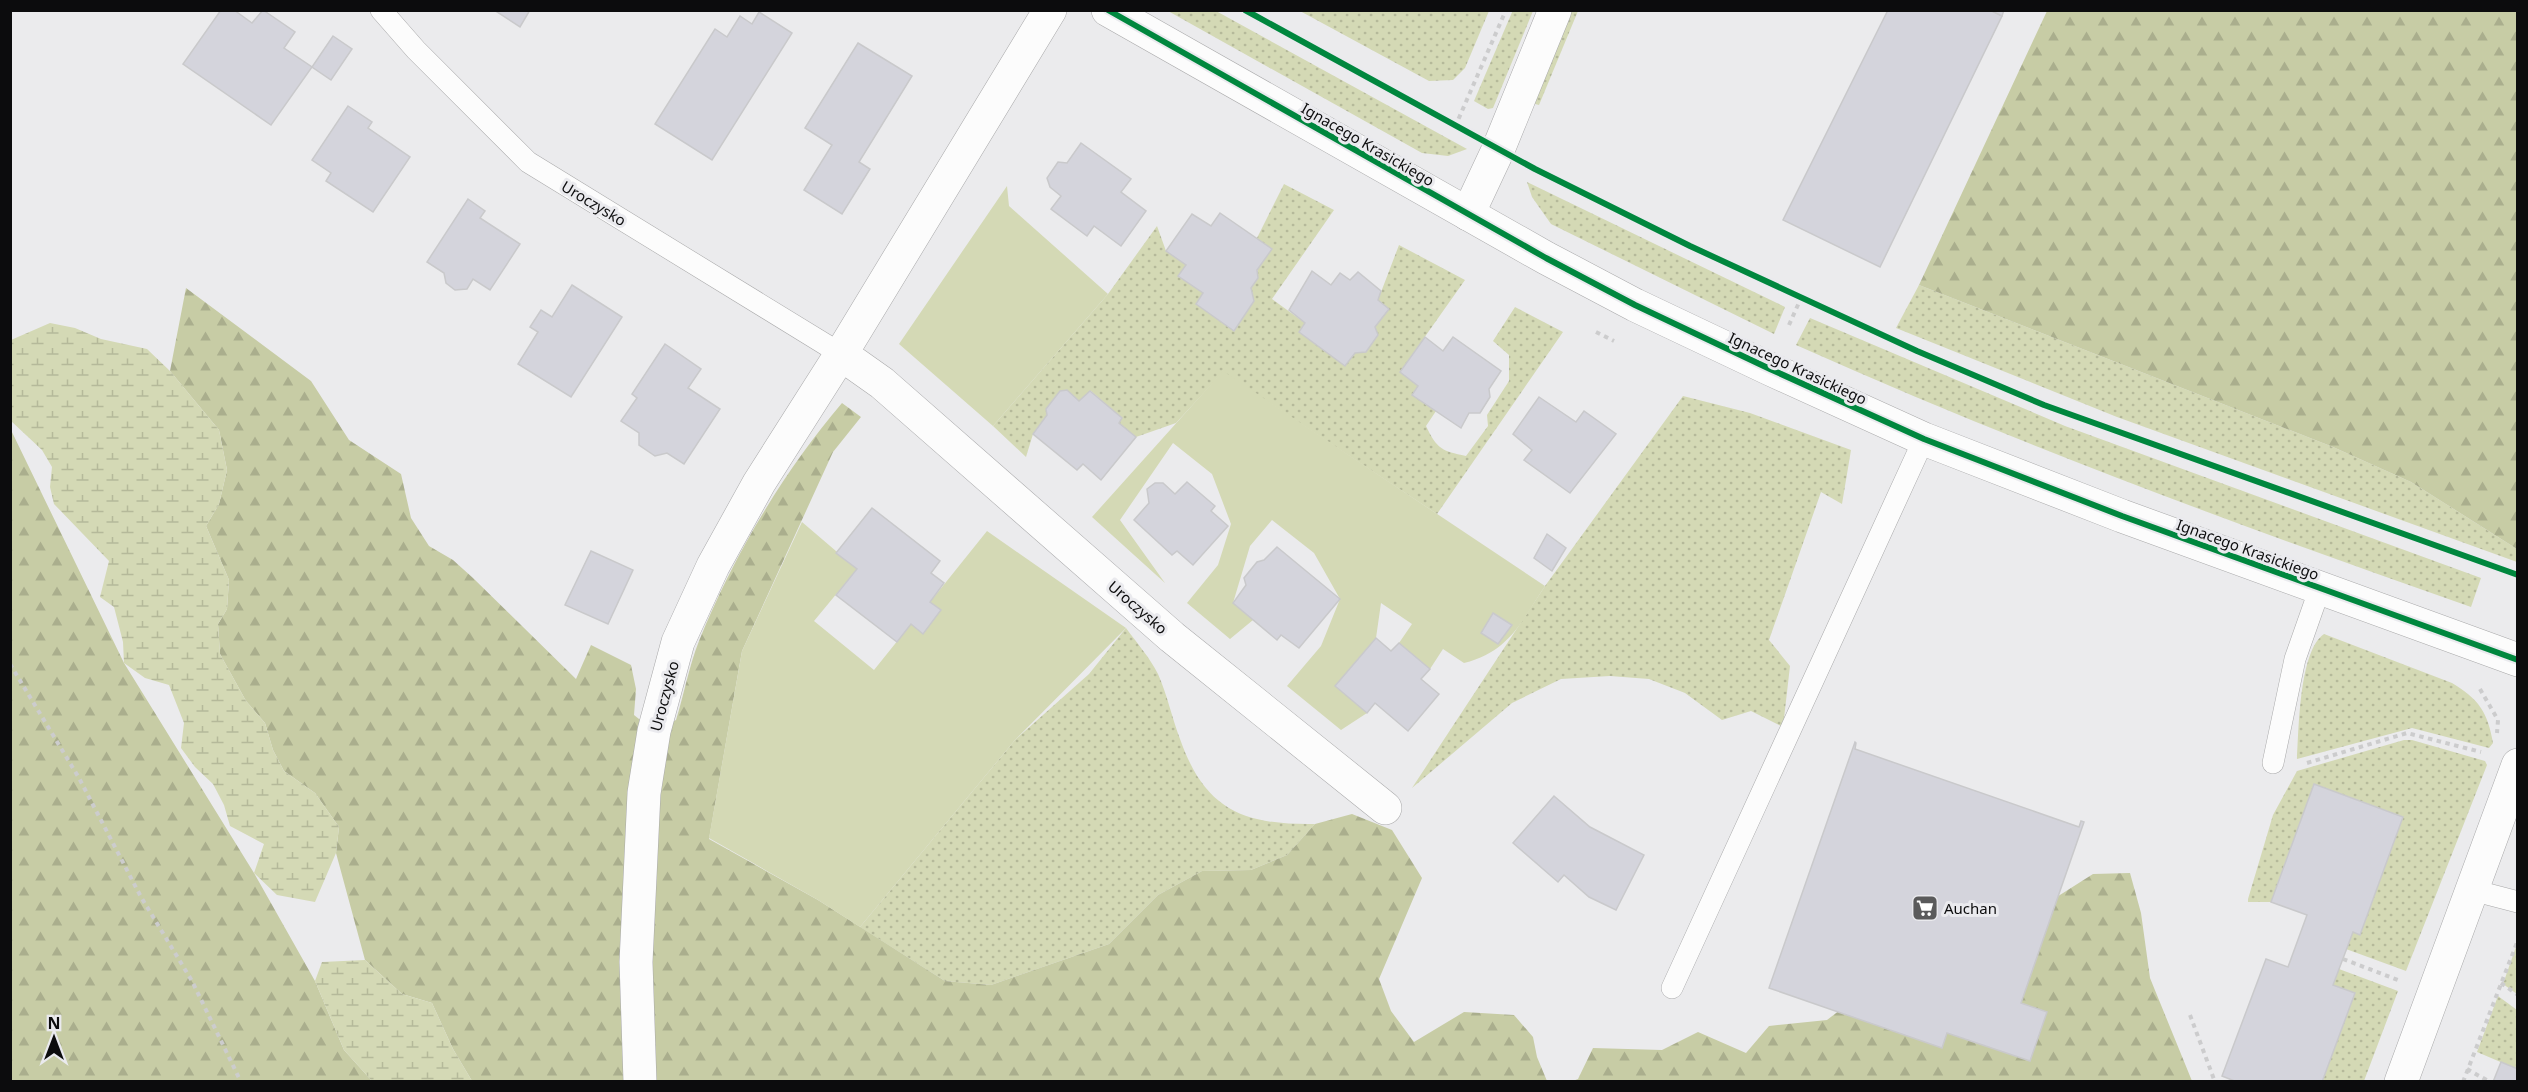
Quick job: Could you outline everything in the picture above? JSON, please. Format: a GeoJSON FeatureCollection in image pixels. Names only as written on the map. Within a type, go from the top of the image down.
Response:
{"type":"FeatureCollection","features":[{"type":"Feature","properties":{"kind":"street","name":"Uroczysko"},"geometry":{"type":"LineString","coordinates":[[639,1082],[636,962],[644,793],[662,696],[678,642],[713,566],[759,483],[841,354],[1050,10]]}},
{"type":"Feature","properties":{"kind":"street","name":"Ignacego Krasickiego"},"geometry":{"type":"LineString","coordinates":[[1108,10],[1467,214],[1635,304],[1924,439],[2122,516],[2517,660]]}},
{"type":"Feature","properties":{"kind":"street"},"geometry":{"type":"LineString","coordinates":[[1467,214],[1498,150],[1554,10]]}},
{"type":"Feature","properties":{"kind":"street","name":"Uroczysko"},"geometry":{"type":"LineString","coordinates":[[841,354],[882,383],[1172,637],[1385,808]]}},
{"type":"Feature","properties":{"kind":"street"},"geometry":{"type":"LineString","coordinates":[[2401,1082],[2517,765]]}},
{"type":"Feature","properties":{"kind":"lane","name":"Uroczysko"},"geometry":{"type":"LineString","coordinates":[[381,10],[416,50],[528,162],[841,354]]}},
{"type":"Feature","properties":{"kind":"lane"},"geometry":{"type":"LineString","coordinates":[[1672,988],[1924,439]]}},
{"type":"Feature","properties":{"kind":"lane"},"geometry":{"type":"LineString","coordinates":[[2274,763],[2295,659],[2320,588]]}},
{"type":"Feature","properties":{"kind":"lane"},"geometry":{"type":"LineString","coordinates":[[2472,890],[2517,902]]}},
{"type":"Feature","properties":{"kind":"path"},"geometry":{"type":"LineString","coordinates":[[1455,127],[1506,10]]}},
{"type":"Feature","properties":{"kind":"path"},"geometry":{"type":"LineString","coordinates":[[1790,325],[1801,298]]}},
{"type":"Feature","properties":{"kind":"path"},"geometry":{"type":"LineString","coordinates":[[10,664],[79,778],[141,897],[192,981],[241,1082]]}},
{"type":"Feature","properties":{"kind":"path"},"geometry":{"type":"LineString","coordinates":[[2475,686],[2482,691],[2498,720],[2497,738]]}},
{"type":"Feature","properties":{"kind":"path"},"geometry":{"type":"LineString","coordinates":[[2274,763],[2294,765],[2318,761],[2407,732],[2486,754]]}},
{"type":"Feature","properties":{"kind":"path"},"geometry":{"type":"LineString","coordinates":[[2463,1082],[2517,940]]}},
{"type":"Feature","properties":{"kind":"path"},"geometry":{"type":"LineString","coordinates":[[2343,958],[2398,980]]}},
{"type":"Feature","properties":{"kind":"path"},"geometry":{"type":"LineString","coordinates":[[2501,983],[2517,995]]}},
{"type":"Feature","properties":{"kind":"path"},"geometry":{"type":"LineString","coordinates":[[2190,1016],[2215,1082]]}},
{"type":"Feature","properties":{"kind":"path"},"geometry":{"type":"LineString","coordinates":[[2468,1070],[2490,1082]]}},
{"type":"Feature","properties":{"kind":"green space"},"geometry":{"type":"Polygon","coordinates":[[[1513,10],[1533,11],[1493,108],[1488,109],[1474,101],[1513,10]]]}},
{"type":"Feature","properties":{"kind":"green space"},"geometry":{"type":"Polygon","coordinates":[[[1168,11],[1216,11],[1467,149],[1448,156],[1422,153],[1168,11]]]}},
{"type":"Feature","properties":{"kind":"green space"},"geometry":{"type":"Polygon","coordinates":[[[1300,11],[1489,11],[1465,68],[1453,80],[1429,81],[1300,11]]]}},
{"type":"Feature","properties":{"kind":"green space"},"geometry":{"type":"Polygon","coordinates":[[[1569,11],[1578,11],[1539,105],[1531,103],[1569,11]]]}},
{"type":"Feature","properties":{"kind":"green space"},"geometry":{"type":"Polygon","coordinates":[[[2047,11],[2517,11],[2517,549],[2411,482],[2333,447],[1919,285],[2047,11]]]}},
{"type":"Feature","properties":{"kind":"green space"},"geometry":{"type":"Polygon","coordinates":[[[1527,182],[1785,307],[1774,334],[1551,224],[1532,197],[1527,182]]]}},
{"type":"Feature","properties":{"kind":"green space"},"geometry":{"type":"Polygon","coordinates":[[[1284,184],[1334,210],[1272,299],[1305,323],[1299,332],[1345,365],[1355,353],[1366,352],[1378,335],[1375,327],[1389,309],[1378,300],[1399,245],[1465,280],[1400,372],[1418,386],[1436,411],[1426,426],[1441,448],[1466,456],[1488,426],[1487,415],[1509,381],[1509,355],[1493,341],[1515,307],[1563,332],[1437,514],[1223,372],[1176,423],[1136,437],[1119,423],[1122,418],[1091,391],[1079,401],[1067,390],[1060,391],[1046,409],[1047,415],[1033,434],[1026,457],[993,426],[1108,294],[1157,226],[1166,251],[1186,265],[1178,276],[1203,293],[1196,304],[1234,331],[1254,301],[1251,288],[1258,278],[1257,238],[1284,184]]]}},
{"type":"Feature","properties":{"kind":"green space"},"geometry":{"type":"Polygon","coordinates":[[[1007,186],[1009,206],[1108,294],[993,426],[899,344],[1007,186]]]}},
{"type":"Feature","properties":{"kind":"green space"},"geometry":{"type":"Polygon","coordinates":[[[1919,285],[2333,447],[2411,482],[2517,549],[2517,562],[2117,417],[1896,328],[1919,285]]]}},
{"type":"Feature","properties":{"kind":"green space"},"geometry":{"type":"Polygon","coordinates":[[[186,288],[311,381],[349,440],[401,474],[411,518],[429,546],[453,560],[473,578],[576,679],[591,645],[631,665],[636,689],[634,715],[654,731],[676,720],[692,660],[712,609],[761,516],[800,457],[842,403],[861,417],[833,452],[742,651],[709,839],[818,900],[945,981],[991,985],[1109,944],[1158,895],[1202,871],[1251,870],[1287,855],[1315,824],[1352,814],[1392,830],[1422,878],[1379,979],[1391,1011],[1414,1042],[1464,1012],[1514,1015],[1533,1037],[1537,1057],[1547,1081],[472,1081],[453,1049],[432,1003],[402,994],[365,960],[336,853],[339,827],[315,793],[284,771],[273,750],[265,723],[246,701],[220,654],[218,624],[227,609],[229,580],[206,526],[219,504],[227,470],[219,430],[170,371],[186,288]]]}},
{"type":"Feature","properties":{"kind":"green space"},"geometry":{"type":"Polygon","coordinates":[[[1810,318],[2065,426],[2481,578],[2471,607],[2131,483],[1963,416],[1796,345],[1810,318]]]}},
{"type":"Feature","properties":{"kind":"green space"},"geometry":{"type":"Polygon","coordinates":[[[50,323],[75,328],[101,339],[147,349],[170,371],[219,430],[227,470],[219,504],[206,526],[229,580],[227,609],[218,624],[220,654],[246,701],[265,723],[273,750],[284,771],[315,793],[339,827],[336,853],[315,902],[277,895],[254,873],[264,844],[230,826],[224,805],[213,784],[195,767],[181,748],[184,723],[169,685],[145,678],[124,663],[123,642],[114,607],[100,597],[109,561],[54,504],[50,487],[52,467],[42,450],[11,421],[11,340],[50,323]]]}},
{"type":"Feature","properties":{"kind":"green space"},"geometry":{"type":"Polygon","coordinates":[[[1223,371],[1545,586],[1513,634],[1493,651],[1464,663],[1443,649],[1430,669],[1399,643],[1412,624],[1381,603],[1376,638],[1335,686],[1367,713],[1341,730],[1287,686],[1321,646],[1340,599],[1314,553],[1272,520],[1250,546],[1233,603],[1253,620],[1230,639],[1187,603],[1218,565],[1231,524],[1212,474],[1173,443],[1120,520],[1165,583],[1092,517],[1223,371]]]}},
{"type":"Feature","properties":{"kind":"green space"},"geometry":{"type":"Polygon","coordinates":[[[1683,396],[1750,413],[1851,450],[1842,504],[1821,492],[1769,640],[1790,666],[1783,727],[1751,711],[1722,720],[1685,693],[1649,679],[1610,676],[1561,679],[1512,703],[1412,788],[1545,586],[1683,396]]]}},
{"type":"Feature","properties":{"kind":"green space"},"geometry":{"type":"Polygon","coordinates":[[[10,428],[124,663],[254,873],[315,981],[344,1050],[372,1081],[11,1081],[10,428]]]}},
{"type":"Feature","properties":{"kind":"green space"},"geometry":{"type":"Polygon","coordinates":[[[802,522],[857,569],[814,621],[874,670],[911,624],[923,633],[941,610],[930,602],[987,531],[1126,628],[1015,740],[860,927],[818,900],[709,838],[742,651],[802,522]]]}},
{"type":"Feature","properties":{"kind":"green space"},"geometry":{"type":"Polygon","coordinates":[[[1126,628],[1158,674],[1190,763],[1215,797],[1230,808],[1247,816],[1290,824],[1315,824],[1287,855],[1251,870],[1202,871],[1158,895],[1109,944],[991,985],[945,981],[860,927],[1015,740],[1089,674],[1126,628]]]}},
{"type":"Feature","properties":{"kind":"green space"},"geometry":{"type":"Polygon","coordinates":[[[2324,634],[2452,683],[2476,701],[2481,708],[2493,743],[2489,748],[2412,728],[2297,759],[2305,673],[2316,643],[2324,634]]]}},
{"type":"Feature","properties":{"kind":"green space"},"geometry":{"type":"Polygon","coordinates":[[[2404,740],[2412,740],[2485,761],[2487,765],[2406,971],[2346,949],[2353,932],[2360,935],[2403,817],[2314,784],[2271,902],[2248,902],[2273,815],[2297,771],[2404,740]]]}},
{"type":"Feature","properties":{"kind":"green space"},"geometry":{"type":"Polygon","coordinates":[[[2130,873],[2141,913],[2150,978],[2192,1081],[1570,1082],[1578,1079],[1593,1048],[1662,1050],[1698,1032],[1746,1053],[1769,1026],[1827,1020],[1866,990],[2052,900],[2093,874],[2130,873]]]}},
{"type":"Feature","properties":{"kind":"green space"},"geometry":{"type":"Polygon","coordinates":[[[2517,944],[2517,994],[2503,984],[2517,944]]]}},
{"type":"Feature","properties":{"kind":"green space"},"geometry":{"type":"Polygon","coordinates":[[[365,960],[402,994],[432,1003],[453,1049],[472,1081],[372,1081],[344,1050],[315,981],[322,962],[365,960]]]}},
{"type":"Feature","properties":{"kind":"green space"},"geometry":{"type":"Polygon","coordinates":[[[2339,969],[2398,991],[2364,1081],[2322,1082],[2354,993],[2333,985],[2339,969]]]}},
{"type":"Feature","properties":{"kind":"green space"},"geometry":{"type":"Polygon","coordinates":[[[2498,996],[2517,1010],[2517,1069],[2477,1052],[2498,996]]]}},
{"type":"Feature","properties":{"kind":"building"},"geometry":{"type":"Polygon","coordinates":[[[221,10],[234,10],[252,23],[263,10],[295,32],[284,48],[312,67],[271,125],[183,64],[221,10]]]}},
{"type":"Feature","properties":{"kind":"building"},"geometry":{"type":"Polygon","coordinates":[[[494,10],[530,10],[520,27],[494,10]]]}},
{"type":"Feature","properties":{"kind":"building"},"geometry":{"type":"Polygon","coordinates":[[[1888,10],[1990,10],[2002,16],[1880,267],[1783,220],[1888,10]]]}},
{"type":"Feature","properties":{"kind":"building"},"geometry":{"type":"Polygon","coordinates":[[[1990,10],[2004,10],[2002,16],[1990,10]]]}},
{"type":"Feature","properties":{"kind":"building"},"geometry":{"type":"Polygon","coordinates":[[[759,12],[792,33],[712,160],[655,124],[715,29],[727,37],[740,16],[752,24],[759,12]]]}},
{"type":"Feature","properties":{"kind":"building"},"geometry":{"type":"Polygon","coordinates":[[[333,36],[352,49],[331,80],[312,67],[333,36]]]}},
{"type":"Feature","properties":{"kind":"building"},"geometry":{"type":"Polygon","coordinates":[[[858,43],[912,76],[859,162],[870,169],[842,214],[804,190],[832,145],[805,128],[858,43]]]}},
{"type":"Feature","properties":{"kind":"building"},"geometry":{"type":"Polygon","coordinates":[[[348,106],[372,122],[368,128],[410,157],[373,212],[326,181],[331,173],[312,160],[348,106]]]}},
{"type":"Feature","properties":{"kind":"building"},"geometry":{"type":"Polygon","coordinates":[[[1081,143],[1131,179],[1121,192],[1146,211],[1121,246],[1094,226],[1087,236],[1051,209],[1061,196],[1050,187],[1047,178],[1058,162],[1067,163],[1081,143]]]}},
{"type":"Feature","properties":{"kind":"building"},"geometry":{"type":"Polygon","coordinates":[[[468,199],[485,211],[480,218],[520,244],[490,290],[473,279],[467,289],[455,290],[446,283],[444,273],[427,262],[468,199]]]}},
{"type":"Feature","properties":{"kind":"building"},"geometry":{"type":"Polygon","coordinates":[[[1220,213],[1272,249],[1257,270],[1258,278],[1251,288],[1254,301],[1234,331],[1196,304],[1203,293],[1178,276],[1186,265],[1166,251],[1192,214],[1211,226],[1220,213]]]}},
{"type":"Feature","properties":{"kind":"building"},"geometry":{"type":"Polygon","coordinates":[[[1312,271],[1331,285],[1340,273],[1350,280],[1358,272],[1381,291],[1378,300],[1389,309],[1375,327],[1378,335],[1366,352],[1355,353],[1345,366],[1299,332],[1305,323],[1289,310],[1312,271]]]}},
{"type":"Feature","properties":{"kind":"building"},"geometry":{"type":"Polygon","coordinates":[[[572,285],[622,317],[571,397],[518,364],[538,332],[530,327],[541,310],[552,317],[572,285]]]}},
{"type":"Feature","properties":{"kind":"building"},"geometry":{"type":"Polygon","coordinates":[[[1425,337],[1443,351],[1453,337],[1501,371],[1489,389],[1490,397],[1480,413],[1469,413],[1461,428],[1412,395],[1418,386],[1400,372],[1425,337]]]}},
{"type":"Feature","properties":{"kind":"building"},"geometry":{"type":"Polygon","coordinates":[[[665,344],[701,369],[688,388],[720,409],[684,464],[667,453],[655,456],[639,445],[639,433],[621,421],[637,398],[632,394],[665,344]]]}},
{"type":"Feature","properties":{"kind":"building"},"geometry":{"type":"Polygon","coordinates":[[[1067,390],[1079,401],[1090,391],[1122,418],[1119,423],[1136,437],[1101,480],[1083,464],[1077,470],[1033,434],[1047,415],[1046,409],[1060,391],[1067,390]]]}},
{"type":"Feature","properties":{"kind":"building"},"geometry":{"type":"Polygon","coordinates":[[[1539,397],[1576,422],[1584,411],[1616,434],[1570,493],[1524,460],[1532,450],[1513,434],[1539,397]]]}},
{"type":"Feature","properties":{"kind":"building"},"geometry":{"type":"Polygon","coordinates":[[[1187,482],[1215,506],[1211,511],[1228,526],[1193,565],[1177,551],[1172,555],[1134,520],[1149,503],[1147,489],[1155,483],[1163,483],[1175,494],[1187,482]]]}},
{"type":"Feature","properties":{"kind":"building"},"geometry":{"type":"Polygon","coordinates":[[[872,508],[940,561],[931,573],[944,583],[930,602],[941,610],[923,634],[911,624],[897,642],[836,595],[857,569],[836,553],[872,508]]]}},
{"type":"Feature","properties":{"kind":"building"},"geometry":{"type":"Polygon","coordinates":[[[1547,534],[1566,548],[1552,571],[1534,558],[1547,534]]]}},
{"type":"Feature","properties":{"kind":"building"},"geometry":{"type":"Polygon","coordinates":[[[1277,547],[1340,599],[1299,648],[1281,635],[1277,640],[1233,603],[1246,585],[1244,578],[1257,562],[1264,560],[1277,547]]]}},
{"type":"Feature","properties":{"kind":"building"},"geometry":{"type":"Polygon","coordinates":[[[591,551],[633,570],[608,624],[565,605],[591,551]]]}},
{"type":"Feature","properties":{"kind":"building"},"geometry":{"type":"Polygon","coordinates":[[[1493,613],[1512,625],[1498,644],[1481,633],[1493,613]]]}},
{"type":"Feature","properties":{"kind":"building"},"geometry":{"type":"Polygon","coordinates":[[[1376,638],[1391,651],[1399,643],[1430,669],[1421,679],[1439,694],[1408,731],[1375,703],[1367,713],[1335,686],[1376,638]]]}},
{"type":"Feature","properties":{"kind":"building","name":"Auchan"},"geometry":{"type":"Polygon","coordinates":[[[1855,742],[1855,749],[2079,827],[2081,821],[2084,822],[2021,1003],[2047,1012],[2030,1061],[1947,1033],[1942,1048],[1769,988],[1855,742]]]}},
{"type":"Feature","properties":{"kind":"building"},"geometry":{"type":"Polygon","coordinates":[[[2314,784],[2403,817],[2360,935],[2353,932],[2333,985],[2355,993],[2322,1082],[2237,1082],[2222,1076],[2266,959],[2288,967],[2307,915],[2271,902],[2314,784]]]}},
{"type":"Feature","properties":{"kind":"building"},"geometry":{"type":"Polygon","coordinates":[[[1554,796],[1590,827],[1644,855],[1616,910],[1589,897],[1564,875],[1558,882],[1513,843],[1554,796]]]}},
{"type":"Feature","properties":{"kind":"building"},"geometry":{"type":"Polygon","coordinates":[[[2501,1062],[2518,1069],[2518,1082],[2493,1082],[2501,1062]]]}},
{"type":"Feature","properties":{"kind":"cycle path"},"geometry":{"type":"LineString","coordinates":[[1108,10],[1546,258],[1635,305],[1770,369],[1924,439],[2122,516],[2518,660]]}},
{"type":"Feature","properties":{"kind":"cycle path"},"geometry":{"type":"LineString","coordinates":[[1245,10],[1535,169],[1690,246],[1917,351],[2044,405],[2518,575]]}},
{"type":"Feature","properties":{"kind":"place","name":"Auchan"},"geometry":{"type":"Point","coordinates":[1925,908]}}]}
